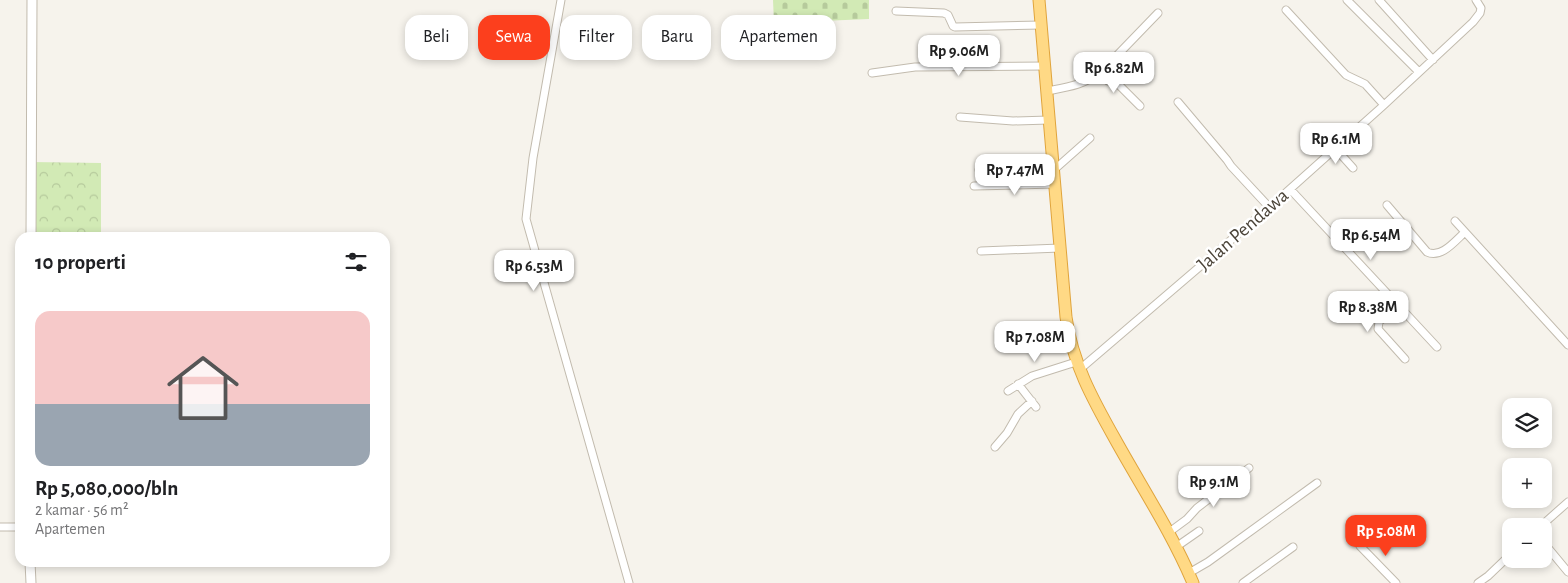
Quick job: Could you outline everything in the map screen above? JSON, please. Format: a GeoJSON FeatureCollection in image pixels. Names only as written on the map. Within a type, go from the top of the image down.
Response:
{"type":"FeatureCollection","features":[{"type":"Feature","properties":{"kind":"highway"},"geometry":{"type":"LineString","coordinates":[[1039,0],[1068,328],[1078,366],[1109,429],[1176,547],[1191,578]]}},
{"type":"Feature","properties":{"kind":"street"},"geometry":{"type":"LineString","coordinates":[[31,232],[32,0]]}},
{"type":"Feature","properties":{"kind":"street"},"geometry":{"type":"LineString","coordinates":[[561,0],[533,158],[526,220],[629,583]]}},
{"type":"Feature","properties":{"kind":"street"},"geometry":{"type":"LineString","coordinates":[[1347,0],[1419,72]]}},
{"type":"Feature","properties":{"kind":"street"},"geometry":{"type":"LineString","coordinates":[[1379,0],[1432,60]]}},
{"type":"Feature","properties":{"kind":"street","name":"Jalan Pendawa"},"geometry":{"type":"LineString","coordinates":[[1078,366],[1269,207],[1384,105],[1480,13],[1481,8],[1476,0]]}},
{"type":"Feature","properties":{"kind":"street"},"geometry":{"type":"LineString","coordinates":[[1286,10],[1346,75],[1365,84],[1384,105]]}},
{"type":"Feature","properties":{"kind":"street"},"geometry":{"type":"LineString","coordinates":[[896,11],[944,13],[948,15],[953,26],[1041,25]]}},
{"type":"Feature","properties":{"kind":"street"},"geometry":{"type":"LineString","coordinates":[[1047,91],[1087,82],[1101,72],[1158,13]]}},
{"type":"Feature","properties":{"kind":"street"},"geometry":{"type":"LineString","coordinates":[[872,73],[915,68],[1044,66]]}},
{"type":"Feature","properties":{"kind":"street"},"geometry":{"type":"LineString","coordinates":[[1101,72],[1108,81],[1118,84],[1140,106]]}},
{"type":"Feature","properties":{"kind":"street"},"geometry":{"type":"LineString","coordinates":[[1178,102],[1228,160],[1231,166],[1269,207]]}},
{"type":"Feature","properties":{"kind":"street"},"geometry":{"type":"LineString","coordinates":[[960,118],[1012,121],[1049,120]]}},
{"type":"Feature","properties":{"kind":"street"},"geometry":{"type":"LineString","coordinates":[[979,170],[1054,170],[1090,138]]}},
{"type":"Feature","properties":{"kind":"street"},"geometry":{"type":"LineString","coordinates":[[1335,148],[1353,168]]}},
{"type":"Feature","properties":{"kind":"street"},"geometry":{"type":"LineString","coordinates":[[974,186],[1055,184]]}},
{"type":"Feature","properties":{"kind":"street"},"geometry":{"type":"LineString","coordinates":[[1290,189],[1437,347]]}},
{"type":"Feature","properties":{"kind":"street"},"geometry":{"type":"LineString","coordinates":[[1387,205],[1427,252],[1431,254],[1436,255],[1444,251],[1466,232]]}},
{"type":"Feature","properties":{"kind":"street"},"geometry":{"type":"LineString","coordinates":[[1455,221],[1568,345]]}},
{"type":"Feature","properties":{"kind":"street"},"geometry":{"type":"LineString","coordinates":[[981,252],[1060,248]]}},
{"type":"Feature","properties":{"kind":"street"},"geometry":{"type":"LineString","coordinates":[[1397,305],[1379,322],[1378,329],[1405,359]]}},
{"type":"Feature","properties":{"kind":"street"},"geometry":{"type":"LineString","coordinates":[[1008,391],[1039,373],[1078,366]]}},
{"type":"Feature","properties":{"kind":"street"},"geometry":{"type":"LineString","coordinates":[[994,447],[1007,433],[1018,414],[1034,404],[1018,384]]}},
{"type":"Feature","properties":{"kind":"street"},"geometry":{"type":"LineString","coordinates":[[1168,534],[1187,520],[1197,508],[1249,468]]}},
{"type":"Feature","properties":{"kind":"street"},"geometry":{"type":"LineString","coordinates":[[1191,578],[1208,562],[1317,483]]}},
{"type":"Feature","properties":{"kind":"street"},"geometry":{"type":"LineString","coordinates":[[1550,518],[1568,502]]}},
{"type":"Feature","properties":{"kind":"street"},"geometry":{"type":"LineString","coordinates":[[0,527],[15,527]]}},
{"type":"Feature","properties":{"kind":"street"},"geometry":{"type":"LineString","coordinates":[[1176,547],[1199,531]]}},
{"type":"Feature","properties":{"kind":"street"},"geometry":{"type":"LineString","coordinates":[[1360,546],[1396,583]]}},
{"type":"Feature","properties":{"kind":"street"},"geometry":{"type":"LineString","coordinates":[[1243,583],[1293,547]]}},
{"type":"Feature","properties":{"kind":"street"},"geometry":{"type":"LineString","coordinates":[[1552,553],[1568,572]]}},
{"type":"Feature","properties":{"kind":"street"},"geometry":{"type":"LineString","coordinates":[[1478,583],[1502,563]]}},
{"type":"Feature","properties":{"kind":"street"},"geometry":{"type":"LineString","coordinates":[[30,567],[31,583]]}},
{"type":"Feature","properties":{"kind":"green space"},"geometry":{"type":"Polygon","coordinates":[[[773,0],[869,0],[869,19],[836,20],[836,15],[774,15],[773,0]]]}},
{"type":"Feature","properties":{"kind":"green space"},"geometry":{"type":"Polygon","coordinates":[[[31,162],[101,163],[101,232],[31,232],[31,162]]]}}]}
